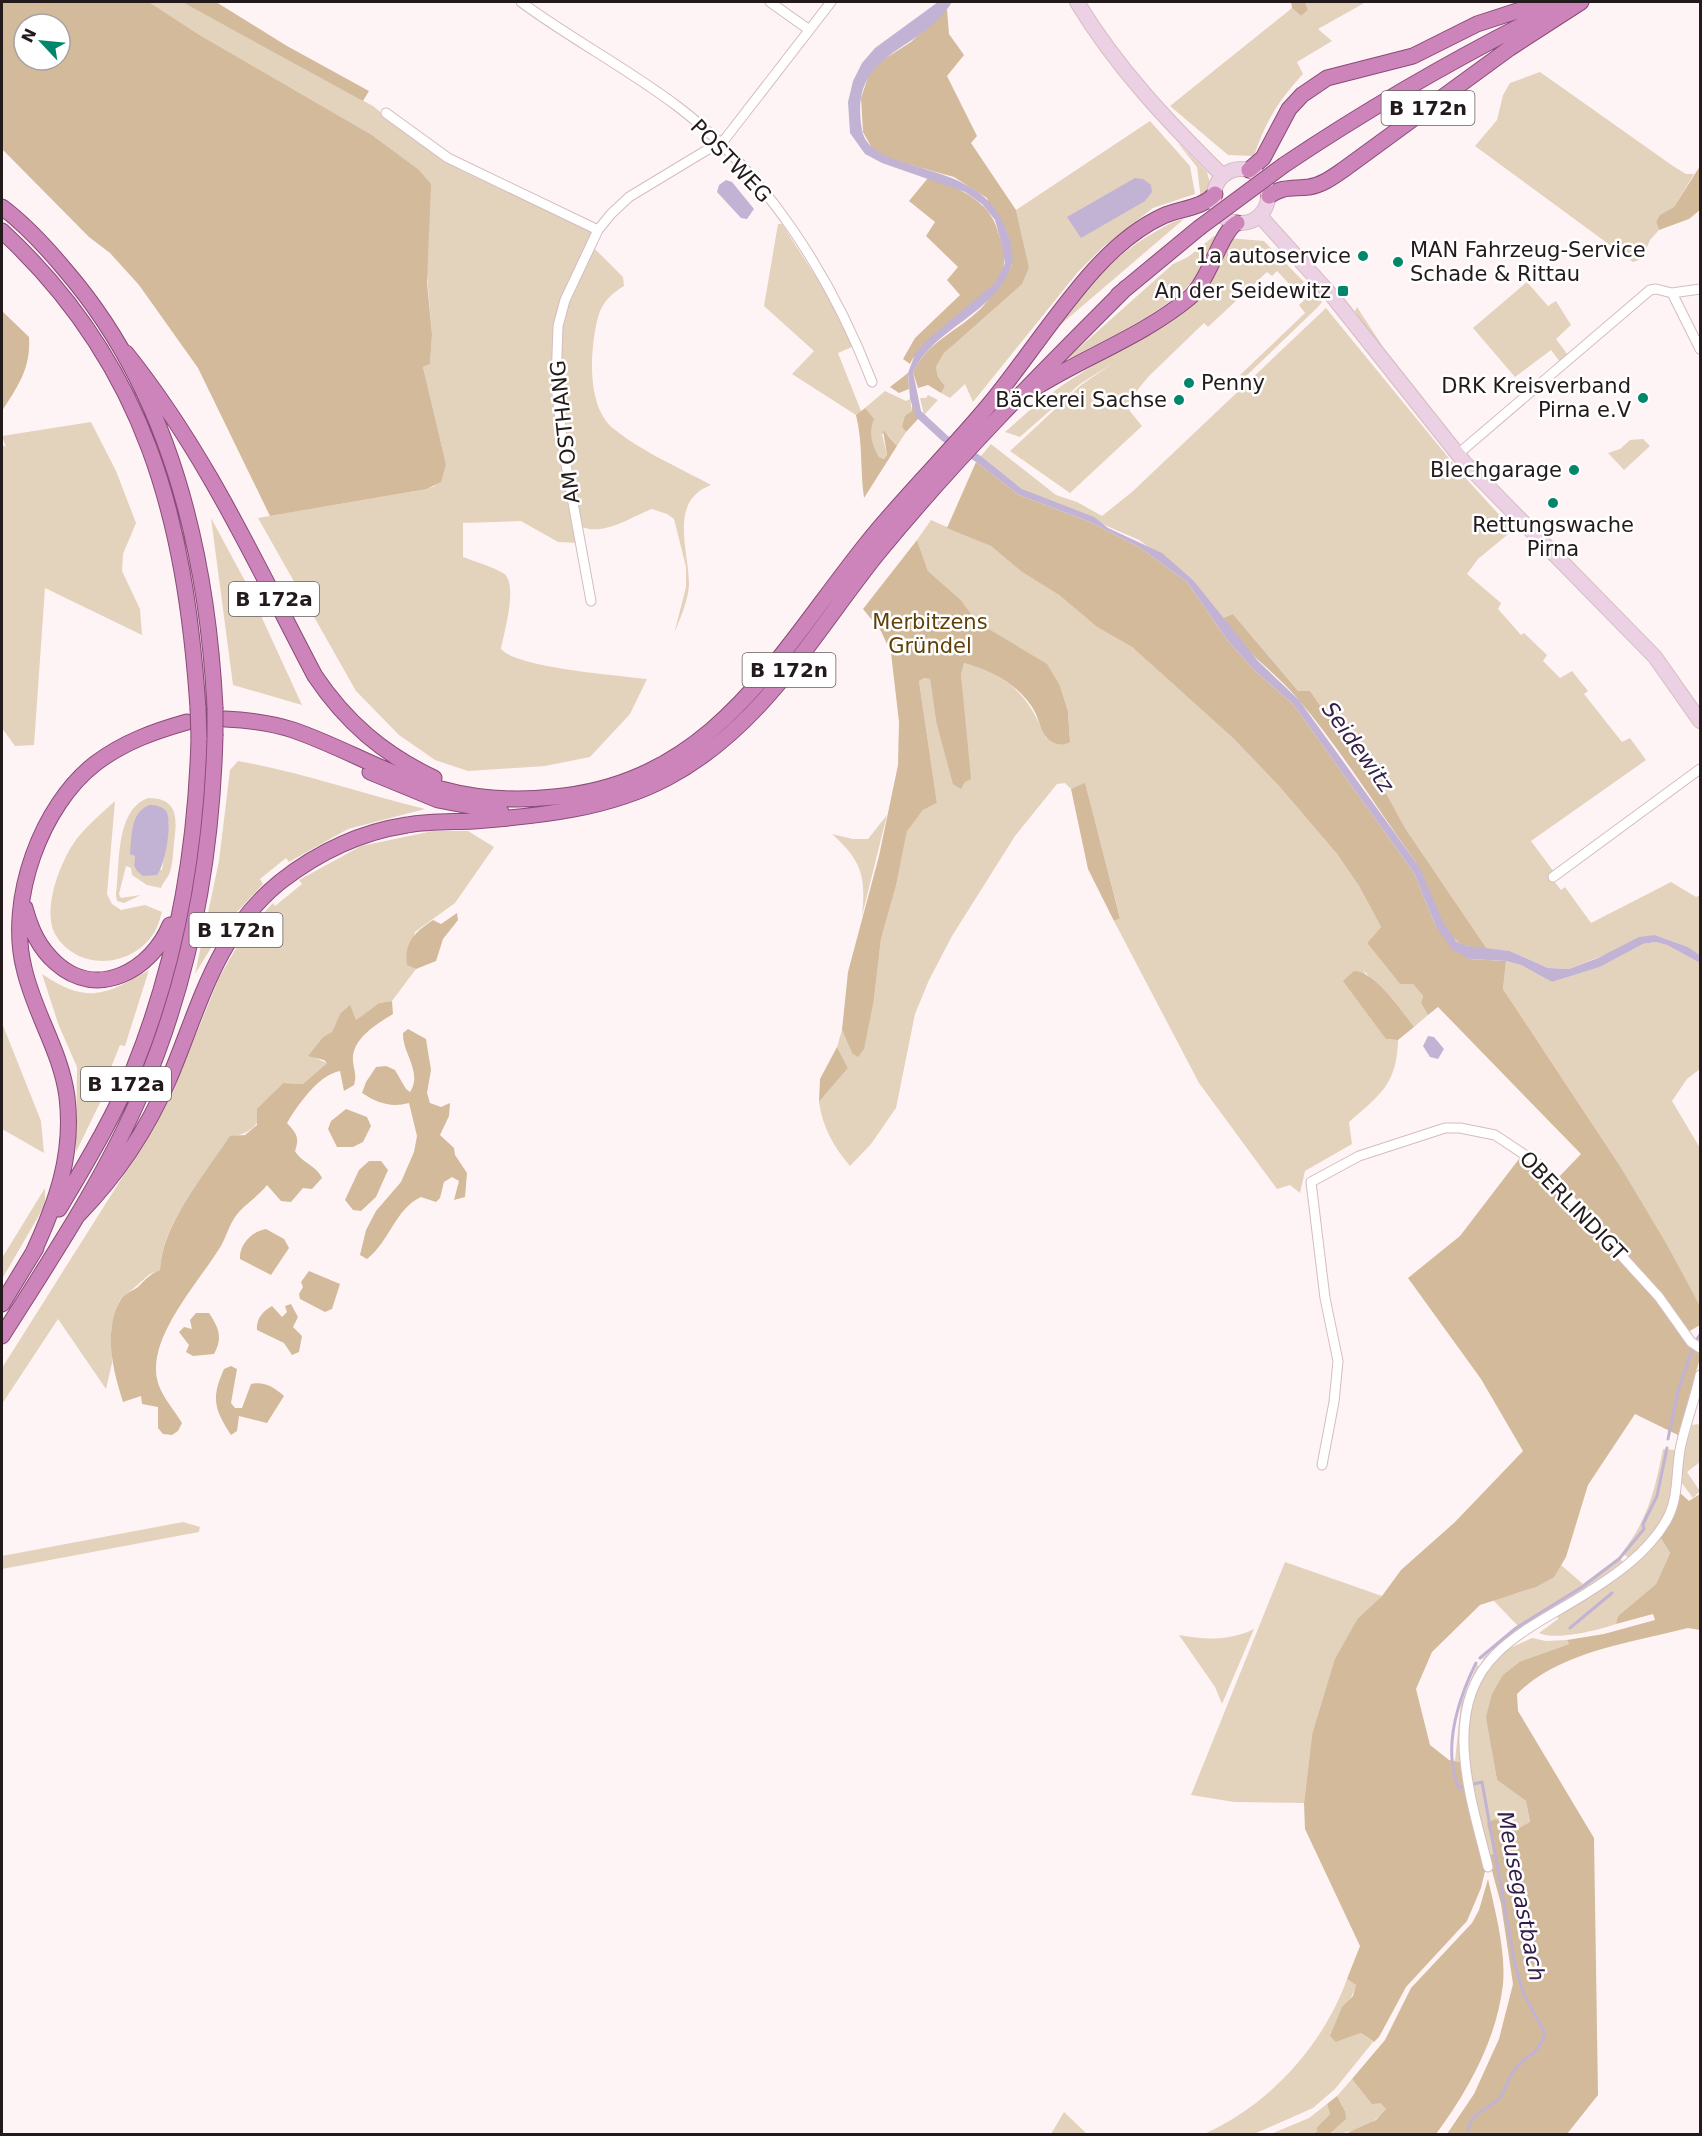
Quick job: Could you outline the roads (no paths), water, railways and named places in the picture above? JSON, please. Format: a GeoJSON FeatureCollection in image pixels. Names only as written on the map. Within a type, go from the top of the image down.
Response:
{"type":"FeatureCollection","features":[{"type":"Feature","properties":{"kind":"highway"},"geometry":{"type":"LineString","coordinates":[[1250,170],[1263,158],[1289,109],[1308,90],[1327,78],[1413,56],[1477,24],[1545,2]]}},
{"type":"Feature","properties":{"kind":"highway","name":"B 172n"},"geometry":{"type":"LineString","coordinates":[[79,1214],[117,1173],[150,1119],[169,1079],[216,960],[263,898],[304,865],[333,849],[377,832],[434,822],[528,815],[605,795],[630,779],[680,754],[719,726],[741,705],[916,484],[1126,288],[1199,228],[1284,165],[1351,121],[1411,85],[1569,2]]}},
{"type":"Feature","properties":{"kind":"highway","name":"B 172n"},"geometry":{"type":"LineString","coordinates":[[1269,196],[1285,188],[1310,187],[1325,182],[1510,48],[1581,2]]}},
{"type":"Feature","properties":{"kind":"highway","name":"B 172n"},"geometry":{"type":"LineString","coordinates":[[220,713],[277,726],[418,782],[472,795],[521,799],[639,791],[690,765],[742,725],[771,693],[878,554],[998,406],[1058,313],[1108,255],[1146,225],[1166,215],[1199,206],[1215,194]]}},
{"type":"Feature","properties":{"kind":"highway","name":"B 172a"},"geometry":{"type":"LineString","coordinates":[[2,207],[43,244],[81,288],[126,353],[163,399],[242,534],[315,676],[329,696],[348,719],[393,757],[472,795]]}},
{"type":"Feature","properties":{"kind":"highway"},"geometry":{"type":"LineString","coordinates":[[998,406],[1138,331],[1189,298],[1214,263],[1224,234],[1237,223]]}},
{"type":"Feature","properties":{"kind":"highway","name":"B 172a"},"geometry":{"type":"LineString","coordinates":[[2,231],[31,258],[87,326],[112,366],[141,428],[171,512],[187,586],[199,738],[191,840],[182,897],[160,992],[134,1068],[97,1144],[2,1304]]}},
{"type":"Feature","properties":{"kind":"highway","name":"B 172a"},"geometry":{"type":"LineString","coordinates":[[2,1336],[79,1214],[142,1092],[177,996],[201,889],[209,836],[215,736],[220,713],[203,586],[191,525],[164,438],[126,353]]}},
{"type":"Feature","properties":{"kind":"highway","name":"B 172n"},"geometry":{"type":"LineString","coordinates":[[182,897],[168,930],[147,962],[131,972],[96,979],[69,972],[45,952],[30,927],[23,903],[27,874],[40,838],[54,812],[76,781],[95,764],[134,740],[187,722]]}},
{"type":"Feature","properties":{"kind":"highway","name":"B 172n"},"geometry":{"type":"LineString","coordinates":[[307,736],[353,764],[409,790],[473,808],[528,815]]}},
{"type":"Feature","properties":{"kind":"highway","name":"B 172a"},"geometry":{"type":"LineString","coordinates":[[23,903],[20,934],[23,966],[62,1071],[68,1119],[68,1147],[61,1183],[52,1213],[32,1255]]}},
{"type":"Feature","properties":{"kind":"main road"},"geometry":{"type":"LineString","coordinates":[[1077,2],[1124,71],[1157,111],[1223,176]]}},
{"type":"Feature","properties":{"kind":"main road"},"geometry":{"type":"LineString","coordinates":[[1236,170],[1250,170],[1263,180],[1269,196],[1260,216],[1249,222],[1237,223],[1229,220],[1218,209],[1215,194],[1223,176],[1236,170]]}},
{"type":"Feature","properties":{"kind":"main road"},"geometry":{"type":"LineString","coordinates":[[1260,216],[1333,297],[1458,454],[1530,532],[1655,657],[1701,721]]}},
{"type":"Feature","properties":{"kind":"street","name":"POSTWEG"},"geometry":{"type":"LineString","coordinates":[[521,2],[555,27],[676,105],[720,143],[772,203],[814,264],[853,333],[872,382]]}},
{"type":"Feature","properties":{"kind":"street"},"geometry":{"type":"LineString","coordinates":[[770,2],[808,29]]}},
{"type":"Feature","properties":{"kind":"street"},"geometry":{"type":"LineString","coordinates":[[720,143],[831,2]]}},
{"type":"Feature","properties":{"kind":"street"},"geometry":{"type":"LineString","coordinates":[[386,114],[448,158],[598,230]]}},
{"type":"Feature","properties":{"kind":"street","name":"AM OSTHANG"},"geometry":{"type":"LineString","coordinates":[[591,601],[562,448],[556,384],[558,326],[565,300],[598,230],[629,197],[705,148],[720,143]]}},
{"type":"Feature","properties":{"kind":"street"},"geometry":{"type":"LineString","coordinates":[[1458,454],[1642,296],[1656,289],[1672,293],[1701,289]]}},
{"type":"Feature","properties":{"kind":"street"},"geometry":{"type":"LineString","coordinates":[[1672,293],[1701,349]]}},
{"type":"Feature","properties":{"kind":"street"},"geometry":{"type":"LineString","coordinates":[[1553,877],[1701,769]]}},
{"type":"Feature","properties":{"kind":"street","name":"OBERLINDIGT"},"geometry":{"type":"LineString","coordinates":[[1322,1465],[1334,1402],[1338,1361],[1325,1298],[1311,1182],[1359,1156],[1406,1140],[1445,1128],[1460,1128],[1495,1135],[1508,1142],[1537,1163],[1659,1297],[1691,1342],[1701,1348]]}},
{"type":"Feature","properties":{"kind":"street"},"geometry":{"type":"LineString","coordinates":[[1488,1867],[1464,1763],[1465,1725],[1480,1676],[1486,1666],[1508,1643],[1619,1572],[1667,1520],[1678,1484],[1681,1446],[1701,1375]]}},
{"type":"Feature","properties":{"kind":"waterway","name":"Meusegastbach"},"geometry":{"type":"LineString","coordinates":[[1697,1339],[1700,1335]]}},
{"type":"Feature","properties":{"kind":"waterway","name":"Meusegastbach"},"geometry":{"type":"LineString","coordinates":[[1668,1439],[1678,1391],[1693,1348]]}},
{"type":"Feature","properties":{"kind":"waterway","name":"Meusegastbach"},"geometry":{"type":"LineString","coordinates":[[1480,1658],[1516,1628],[1582,1587],[1619,1559],[1644,1529],[1643,1524],[1657,1496],[1667,1448]]}},
{"type":"Feature","properties":{"kind":"waterway"},"geometry":{"type":"LineString","coordinates":[[1570,1628],[1612,1593]]}},
{"type":"Feature","properties":{"kind":"waterway","name":"Meusegastbach"},"geometry":{"type":"LineString","coordinates":[[1468,2134],[1472,2120],[1500,2097],[1513,2071],[1541,2044],[1545,2033],[1524,1995],[1515,1964],[1482,1782],[1459,1788],[1454,1773],[1452,1757],[1454,1725],[1463,1693],[1476,1663]]}},
{"type":"Feature","properties":{"kind":"place","name":"1a autoservice"},"geometry":{"type":"Point","coordinates":[1363,256]}},
{"type":"Feature","properties":{"kind":"place","name":"MAN Fahrzeug-Service Schade & Rittau"},"geometry":{"type":"Point","coordinates":[1398,262]}},
{"type":"Feature","properties":{"kind":"place","name":"An der Seidewitz"},"geometry":{"type":"Point","coordinates":[1343,291]}},
{"type":"Feature","properties":{"kind":"place","name":"Penny"},"geometry":{"type":"Point","coordinates":[1189,383]}},
{"type":"Feature","properties":{"kind":"place","name":"DRK Kreisverband Pirna e.V"},"geometry":{"type":"Point","coordinates":[1643,398]}},
{"type":"Feature","properties":{"kind":"place","name":"Bäckerei Sachse"},"geometry":{"type":"Point","coordinates":[1179,400]}},
{"type":"Feature","properties":{"kind":"place","name":"Blechgarage"},"geometry":{"type":"Point","coordinates":[1574,470]}},
{"type":"Feature","properties":{"kind":"place","name":"Rettungswache Pirna"},"geometry":{"type":"Point","coordinates":[1553,503]}},
{"type":"Feature","properties":{"kind":"park label","name":"Merbitzens Gründel"},"geometry":{"type":"Point","coordinates":[930,634]}},
{"type":"Feature","properties":{"kind":"water label","name":"Seidewitz"},"geometry":{"type":"Point","coordinates":[1358,747]}}]}
